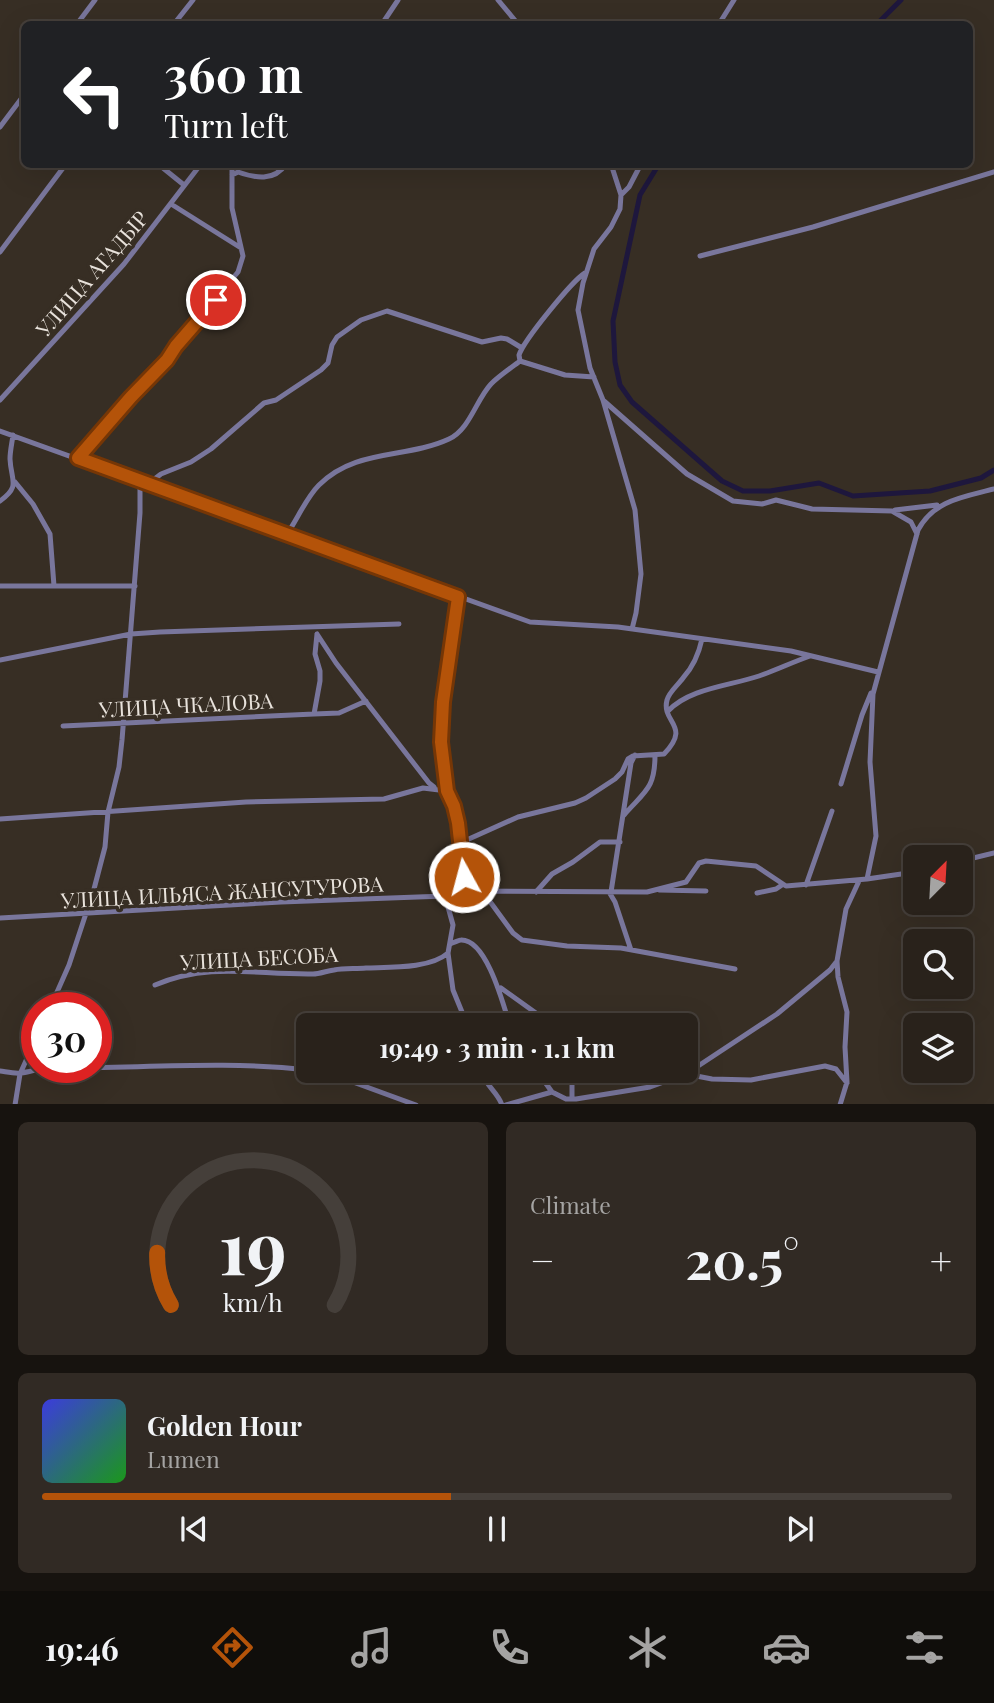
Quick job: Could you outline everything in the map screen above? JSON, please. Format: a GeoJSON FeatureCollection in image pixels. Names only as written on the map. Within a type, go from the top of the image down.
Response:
{"type":"FeatureCollection","features":[{"type":"Feature","properties":{"kind":"street"},"geometry":{"type":"LineString","coordinates":[[79,21],[95,0]]}},
{"type":"Feature","properties":{"kind":"street"},"geometry":{"type":"LineString","coordinates":[[176,21],[193,0]]}},
{"type":"Feature","properties":{"kind":"street"},"geometry":{"type":"LineString","coordinates":[[384,21],[398,0]]}},
{"type":"Feature","properties":{"kind":"street"},"geometry":{"type":"LineString","coordinates":[[498,0],[516,21]]}},
{"type":"Feature","properties":{"kind":"street"},"geometry":{"type":"LineString","coordinates":[[721,21],[734,0]]}},
{"type":"Feature","properties":{"kind":"street"},"geometry":{"type":"LineString","coordinates":[[0,127],[21,98]]}},
{"type":"Feature","properties":{"kind":"street"},"geometry":{"type":"LineString","coordinates":[[0,252],[63,168]]}},
{"type":"Feature","properties":{"kind":"street"},"geometry":{"type":"LineString","coordinates":[[163,168],[184,185]]}},
{"type":"Feature","properties":{"kind":"street","name":"УЛИЦА АГАДЫР"},"geometry":{"type":"LineString","coordinates":[[0,400],[124,264],[198,168]]}},
{"type":"Feature","properties":{"kind":"street"},"geometry":{"type":"LineString","coordinates":[[78,458],[167,360],[238,272],[243,256],[232,208],[232,168]]}},
{"type":"Feature","properties":{"kind":"street"},"geometry":{"type":"LineString","coordinates":[[233,175],[238,172],[265,178],[275,175],[282,168]]}},
{"type":"Feature","properties":{"kind":"street"},"geometry":{"type":"LineString","coordinates":[[612,168],[621,195],[620,209],[611,227],[594,249],[578,310],[590,368],[603,400],[627,478],[639,541],[641,574],[632,629]]}},
{"type":"Feature","properties":{"kind":"street"},"geometry":{"type":"LineString","coordinates":[[621,195],[629,187],[639,168]]}},
{"type":"Feature","properties":{"kind":"street"},"geometry":{"type":"LineString","coordinates":[[700,256],[770,240],[994,172]]}},
{"type":"Feature","properties":{"kind":"street"},"geometry":{"type":"LineString","coordinates":[[171,204],[241,248]]}},
{"type":"Feature","properties":{"kind":"street"},"geometry":{"type":"LineString","coordinates":[[520,360],[522,348],[571,285],[586,272]]}},
{"type":"Feature","properties":{"kind":"street"},"geometry":{"type":"LineString","coordinates":[[144,483],[191,462],[211,449],[264,403],[282,396],[321,370],[328,363],[332,345],[337,337],[346,328],[361,320],[387,311],[482,342],[501,338],[522,348]]}},
{"type":"Feature","properties":{"kind":"street"},"geometry":{"type":"LineString","coordinates":[[520,360],[565,375],[594,377]]}},
{"type":"Feature","properties":{"kind":"street"},"geometry":{"type":"LineString","coordinates":[[287,534],[312,494],[331,475],[370,457],[416,449],[450,438],[463,428],[491,385],[520,360]]}},
{"type":"Feature","properties":{"kind":"street"},"geometry":{"type":"LineString","coordinates":[[603,400],[687,474],[733,501],[762,504],[776,500],[812,509],[892,511],[942,504],[994,489]]}},
{"type":"Feature","properties":{"kind":"street"},"geometry":{"type":"LineString","coordinates":[[0,431],[458,597],[540,624],[632,629],[791,651],[878,672]]}},
{"type":"Feature","properties":{"kind":"street"},"geometry":{"type":"LineString","coordinates":[[13,435],[10,456],[15,482],[33,504],[50,534],[54,586]]}},
{"type":"Feature","properties":{"kind":"street"},"geometry":{"type":"LineString","coordinates":[[0,501],[10,494],[15,482]]}},
{"type":"Feature","properties":{"kind":"street"},"geometry":{"type":"LineString","coordinates":[[57,992],[86,914],[105,847],[108,812],[119,767],[144,483]]}},
{"type":"Feature","properties":{"kind":"street"},"geometry":{"type":"LineString","coordinates":[[841,784],[862,715],[875,684],[917,534],[926,516],[942,504]]}},
{"type":"Feature","properties":{"kind":"street"},"geometry":{"type":"LineString","coordinates":[[892,511],[906,518],[917,534]]}},
{"type":"Feature","properties":{"kind":"street"},"geometry":{"type":"LineString","coordinates":[[0,586],[135,586]]}},
{"type":"Feature","properties":{"kind":"street"},"geometry":{"type":"LineString","coordinates":[[458,597],[443,702],[441,742],[447,791],[454,806],[460,843],[465,891]]}},
{"type":"Feature","properties":{"kind":"street"},"geometry":{"type":"LineString","coordinates":[[0,660],[131,634],[316,630],[399,624]]}},
{"type":"Feature","properties":{"kind":"street"},"geometry":{"type":"LineString","coordinates":[[316,630],[429,783],[447,791]]}},
{"type":"Feature","properties":{"kind":"street"},"geometry":{"type":"LineString","coordinates":[[312,714],[320,681],[320,671],[314,654],[316,630]]}},
{"type":"Feature","properties":{"kind":"street"},"geometry":{"type":"LineString","coordinates":[[460,843],[518,817],[586,797],[615,779],[628,759],[635,755],[664,754],[675,740],[677,730],[668,711],[668,696],[689,671],[702,639]]}},
{"type":"Feature","properties":{"kind":"street"},"geometry":{"type":"LineString","coordinates":[[668,711],[676,703],[691,696],[759,676],[811,656]]}},
{"type":"Feature","properties":{"kind":"street"},"geometry":{"type":"LineString","coordinates":[[867,879],[876,836],[870,743],[875,684]]}},
{"type":"Feature","properties":{"kind":"street","name":"УЛИЦА ЧКАЛОВА"},"geometry":{"type":"LineString","coordinates":[[64,726],[339,713],[366,701]]}},
{"type":"Feature","properties":{"kind":"street"},"geometry":{"type":"LineString","coordinates":[[631,950],[610,892],[635,755]]}},
{"type":"Feature","properties":{"kind":"street"},"geometry":{"type":"LineString","coordinates":[[624,815],[650,788],[655,777],[655,755]]}},
{"type":"Feature","properties":{"kind":"street"},"geometry":{"type":"LineString","coordinates":[[0,819],[246,802],[384,799],[423,788],[437,788]]}},
{"type":"Feature","properties":{"kind":"street"},"geometry":{"type":"LineString","coordinates":[[806,885],[832,811]]}},
{"type":"Feature","properties":{"kind":"street"},"geometry":{"type":"LineString","coordinates":[[536,892],[552,874],[573,863],[600,842],[621,842]]}},
{"type":"Feature","properties":{"kind":"street"},"geometry":{"type":"LineString","coordinates":[[973,858],[994,853]]}},
{"type":"Feature","properties":{"kind":"street"},"geometry":{"type":"LineString","coordinates":[[653,890],[686,882],[699,863],[706,860],[756,866],[782,885]]}},
{"type":"Feature","properties":{"kind":"street"},"geometry":{"type":"LineString","coordinates":[[757,893],[782,885],[859,881],[903,874]]}},
{"type":"Feature","properties":{"kind":"street"},"geometry":{"type":"LineString","coordinates":[[840,1104],[847,1083],[847,1012],[837,961],[846,909],[859,881]]}},
{"type":"Feature","properties":{"kind":"street"},"geometry":{"type":"LineString","coordinates":[[653,890],[706,891]]}},
{"type":"Feature","properties":{"kind":"street","name":"УЛИЦА ИЛЬЯСА ЖАНСУГУРОВА"},"geometry":{"type":"LineString","coordinates":[[0,918],[281,902],[445,896],[465,891],[653,890]]}},
{"type":"Feature","properties":{"kind":"street"},"geometry":{"type":"LineString","coordinates":[[483,892],[522,940],[631,950],[735,968]]}},
{"type":"Feature","properties":{"kind":"street"},"geometry":{"type":"LineString","coordinates":[[445,896],[453,925],[448,953],[456,1000],[464,1013]]}},
{"type":"Feature","properties":{"kind":"street"},"geometry":{"type":"LineString","coordinates":[[450,944],[462,940],[468,942],[486,960],[498,985],[506,1013]]}},
{"type":"Feature","properties":{"kind":"street","name":"УЛИЦА БЕСОБА"},"geometry":{"type":"LineString","coordinates":[[155,985],[171,977],[203,972],[242,970],[317,974],[336,969],[411,966],[443,958],[448,953]]}},
{"type":"Feature","properties":{"kind":"street"},"geometry":{"type":"LineString","coordinates":[[698,1066],[777,1014],[830,970],[837,961]]}},
{"type":"Feature","properties":{"kind":"street"},"geometry":{"type":"LineString","coordinates":[[498,985],[535,1013]]}},
{"type":"Feature","properties":{"kind":"street"},"geometry":{"type":"LineString","coordinates":[[0,1071],[20,1074],[39,1068],[226,1065],[296,1069]]}},
{"type":"Feature","properties":{"kind":"street"},"geometry":{"type":"LineString","coordinates":[[698,1076],[751,1080],[825,1066],[840,1073],[847,1083]]}},
{"type":"Feature","properties":{"kind":"street"},"geometry":{"type":"LineString","coordinates":[[15,1104],[20,1074]]}},
{"type":"Feature","properties":{"kind":"street"},"geometry":{"type":"LineString","coordinates":[[356,1083],[416,1104]]}},
{"type":"Feature","properties":{"kind":"street"},"geometry":{"type":"LineString","coordinates":[[485,1083],[504,1104],[552,1092]]}},
{"type":"Feature","properties":{"kind":"street"},"geometry":{"type":"LineString","coordinates":[[546,1083],[552,1092],[572,1099],[661,1083]]}},
{"type":"Feature","properties":{"kind":"street"},"geometry":{"type":"LineString","coordinates":[[572,1083],[572,1099]]}},
{"type":"Feature","properties":{"kind":"waterway"},"geometry":{"type":"LineString","coordinates":[[880,21],[901,0]]}},
{"type":"Feature","properties":{"kind":"waterway"},"geometry":{"type":"LineString","coordinates":[[657,168],[640,195],[613,321],[615,362],[620,385],[632,402],[722,481],[743,491],[770,491],[819,483],[853,496],[930,491],[981,478],[994,470]]}},
{"type":"Feature","properties":{"kind":"route"},"geometry":{"type":"LineString","coordinates":[[216,300],[167,360],[78,458],[140,483],[339,552],[458,597],[443,702],[441,742],[447,791],[458,823],[464,877]]}}]}
